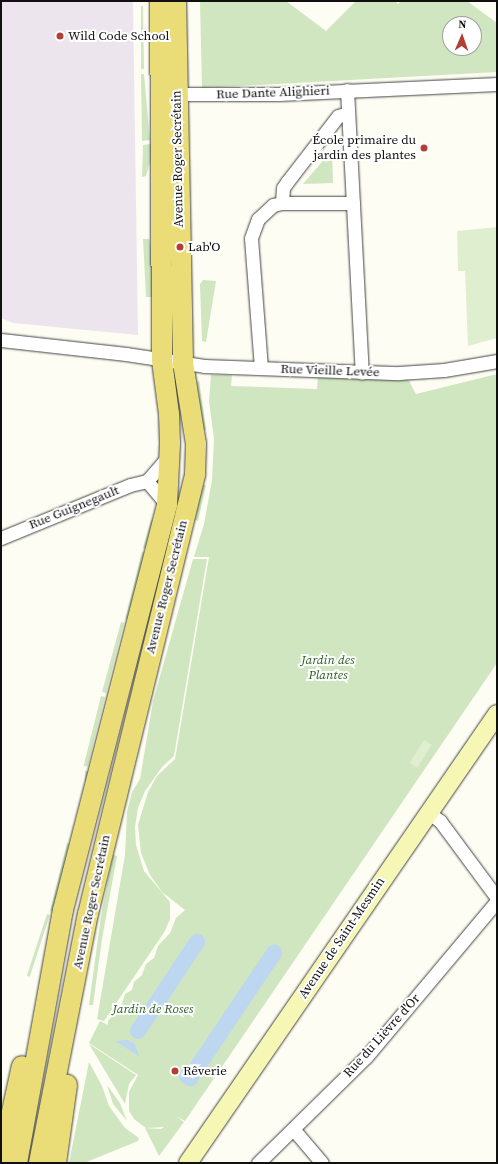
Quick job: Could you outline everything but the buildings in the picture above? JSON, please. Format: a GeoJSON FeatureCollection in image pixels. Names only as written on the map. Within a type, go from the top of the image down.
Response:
{"type":"FeatureCollection","features":[{"type":"Feature","properties":{"kind":"main road"},"geometry":{"type":"LineString","coordinates":[[148,1],[150,56],[162,117]]}},
{"type":"Feature","properties":{"kind":"main road","name":"Avenue Roger Secrétain"},"geometry":{"type":"LineString","coordinates":[[17,1163],[63,910],[167,505],[170,455],[169,414],[162,360],[162,117],[160,1]]}},
{"type":"Feature","properties":{"kind":"main road","name":"Avenue Roger Secrétain"},"geometry":{"type":"LineString","coordinates":[[39,1163],[88,914],[195,474],[196,444],[182,363],[176,94],[176,1]]}},
{"type":"Feature","properties":{"kind":"main road"},"geometry":{"type":"LineString","coordinates":[[177,54],[181,1]]}},
{"type":"Feature","properties":{"kind":"main road"},"geometry":{"type":"LineString","coordinates":[[1,1162],[9,1120],[63,910]]}},
{"type":"Feature","properties":{"kind":"main road"},"geometry":{"type":"LineString","coordinates":[[56,1163],[88,914]]}},
{"type":"Feature","properties":{"kind":"street"},"geometry":{"type":"LineString","coordinates":[[347,90],[497,84]]}},
{"type":"Feature","properties":{"kind":"street","name":"Rue Dante Alighieri"},"geometry":{"type":"LineString","coordinates":[[176,94],[347,90],[362,372]]}},
{"type":"Feature","properties":{"kind":"street","name":"Rue Dante Alighieri"},"geometry":{"type":"LineString","coordinates":[[282,204],[287,182],[338,116],[348,113]]}},
{"type":"Feature","properties":{"kind":"street"},"geometry":{"type":"LineString","coordinates":[[261,368],[251,238],[258,219],[273,205],[353,203]]}},
{"type":"Feature","properties":{"kind":"street","name":"Rue Vieille Levée"},"geometry":{"type":"LineString","coordinates":[[1,340],[126,354],[204,366],[362,372],[444,370],[497,361]]}},
{"type":"Feature","properties":{"kind":"street"},"geometry":{"type":"LineString","coordinates":[[167,505],[147,481],[170,455]]}},
{"type":"Feature","properties":{"kind":"street","name":"Rue Guignegault"},"geometry":{"type":"LineString","coordinates":[[1,538],[130,485],[147,481]]}},
{"type":"Feature","properties":{"kind":"street","name":"Avenue de Saint-Mesmin"},"geometry":{"type":"LineString","coordinates":[[188,1163],[497,714]]}},
{"type":"Feature","properties":{"kind":"street"},"geometry":{"type":"LineString","coordinates":[[429,813],[440,821],[497,898]]}},
{"type":"Feature","properties":{"kind":"street","name":"Rue du Lièvre d'Or"},"geometry":{"type":"LineString","coordinates":[[258,1163],[294,1130],[366,1057],[497,901]]}},
{"type":"Feature","properties":{"kind":"street"},"geometry":{"type":"LineString","coordinates":[[294,1130],[322,1163]]}},
{"type":"Feature","properties":{"kind":"shaded area"},"geometry":{"type":"Polygon","coordinates":[[[1,1],[133,1],[138,335],[13,323],[1,318],[1,1]]]}},
{"type":"Feature","properties":{"kind":"green space"},"geometry":{"type":"Polygon","coordinates":[[[200,1],[286,1],[326,31],[356,1],[395,1],[398,4],[401,1],[467,1],[497,23],[497,72],[202,88],[200,1]]]}},
{"type":"Feature","properties":{"kind":"green space"},"geometry":{"type":"Polygon","coordinates":[[[141,6],[143,6],[144,69],[141,69],[141,6]]]}},
{"type":"Feature","properties":{"kind":"green space"},"geometry":{"type":"Polygon","coordinates":[[[141,74],[144,74],[150,140],[142,141],[141,74]]]}},
{"type":"Feature","properties":{"kind":"green space"},"geometry":{"type":"Polygon","coordinates":[[[151,144],[152,156],[146,176],[142,177],[143,145],[151,144]]]}},
{"type":"Feature","properties":{"kind":"green space"},"geometry":{"type":"Polygon","coordinates":[[[332,150],[333,183],[303,184],[332,150]]]}},
{"type":"Feature","properties":{"kind":"green space"},"geometry":{"type":"Polygon","coordinates":[[[497,227],[497,338],[468,346],[465,271],[458,271],[457,231],[497,227]]]}},
{"type":"Feature","properties":{"kind":"green space"},"geometry":{"type":"Polygon","coordinates":[[[143,239],[149,239],[152,251],[153,297],[146,297],[143,239]]]}},
{"type":"Feature","properties":{"kind":"green space"},"geometry":{"type":"Polygon","coordinates":[[[203,280],[216,281],[206,342],[202,341],[200,284],[203,280]]]}},
{"type":"Feature","properties":{"kind":"green space","name":"Jardin des Plantes"},"geometry":{"type":"Polygon","coordinates":[[[497,374],[497,663],[185,1121],[176,1116],[184,1122],[159,1156],[145,1128],[161,1129],[164,1127],[146,1128],[134,1119],[129,1111],[129,1092],[138,1075],[89,1043],[100,1021],[108,1025],[108,1021],[122,1004],[125,994],[132,990],[134,982],[142,975],[146,964],[154,958],[158,946],[170,933],[176,918],[185,910],[162,892],[150,875],[141,853],[138,825],[148,792],[157,776],[175,759],[209,557],[194,557],[204,524],[212,480],[214,439],[209,401],[211,375],[232,375],[231,386],[317,389],[318,377],[408,379],[416,394],[497,374]]]}},
{"type":"Feature","properties":{"kind":"green space"},"geometry":{"type":"Polygon","coordinates":[[[199,380],[206,430],[203,430],[196,384],[199,380]]]}},
{"type":"Feature","properties":{"kind":"green space"},"geometry":{"type":"Polygon","coordinates":[[[202,485],[206,485],[198,521],[195,520],[202,485]]]}},
{"type":"Feature","properties":{"kind":"green space"},"geometry":{"type":"Polygon","coordinates":[[[151,520],[154,520],[147,549],[143,548],[151,520]]]}},
{"type":"Feature","properties":{"kind":"green space"},"geometry":{"type":"Polygon","coordinates":[[[142,552],[146,553],[129,620],[125,619],[142,552]]]}},
{"type":"Feature","properties":{"kind":"green space"},"geometry":{"type":"Polygon","coordinates":[[[193,559],[207,559],[174,756],[162,767],[145,791],[138,808],[135,827],[136,845],[144,871],[170,902],[170,919],[165,931],[104,1021],[97,1019],[125,855],[127,812],[132,792],[140,779],[153,701],[193,559]]]}},
{"type":"Feature","properties":{"kind":"green space"},"geometry":{"type":"Polygon","coordinates":[[[121,622],[124,623],[106,693],[102,692],[121,622]]]}},
{"type":"Feature","properties":{"kind":"green space"},"geometry":{"type":"Polygon","coordinates":[[[101,696],[105,697],[87,767],[84,766],[101,696]]]}},
{"type":"Feature","properties":{"kind":"green space"},"geometry":{"type":"Polygon","coordinates":[[[424,740],[432,745],[417,768],[410,763],[424,740]]]}},
{"type":"Feature","properties":{"kind":"green space"},"geometry":{"type":"Polygon","coordinates":[[[85,771],[89,771],[89,840],[85,840],[85,771]]]}},
{"type":"Feature","properties":{"kind":"green space"},"geometry":{"type":"Polygon","coordinates":[[[67,843],[71,844],[54,912],[50,911],[67,843]]]}},
{"type":"Feature","properties":{"kind":"green space"},"geometry":{"type":"Polygon","coordinates":[[[113,855],[117,856],[102,939],[93,1005],[89,1005],[101,916],[113,855]]]}},
{"type":"Feature","properties":{"kind":"green space"},"geometry":{"type":"Polygon","coordinates":[[[47,914],[50,915],[30,977],[27,976],[47,914]]]}},
{"type":"Feature","properties":{"kind":"green space"},"geometry":{"type":"Polygon","coordinates":[[[89,1044],[136,1075],[129,1084],[125,1104],[89,1044]]]}},
{"type":"Feature","properties":{"kind":"green space"},"geometry":{"type":"Polygon","coordinates":[[[89,1062],[102,1086],[109,1106],[125,1128],[139,1138],[138,1141],[84,1163],[69,1163],[89,1062]]]}},
{"type":"Feature","properties":{"kind":"green space"},"geometry":{"type":"Polygon","coordinates":[[[107,1085],[120,1103],[127,1121],[113,1104],[107,1085]]]}},
{"type":"Feature","properties":{"kind":"water"},"geometry":{"type":"Polygon","coordinates":[[[128,1040],[135,1044],[139,1056],[115,1041],[128,1040]]]}},
{"type":"Feature","properties":{"kind":"waterway"},"geometry":{"type":"LineString","coordinates":[[138,1031],[197,942]]}},
{"type":"Feature","properties":{"kind":"waterway"},"geometry":{"type":"LineString","coordinates":[[187,1076],[190,1078],[274,953]]}},
{"type":"Feature","properties":{"kind":"place","name":"Wild Code School"},"geometry":{"type":"Point","coordinates":[60,36]}},
{"type":"Feature","properties":{"kind":"place","name":"École primaire du jardin des plantes"},"geometry":{"type":"Point","coordinates":[424,148]}},
{"type":"Feature","properties":{"kind":"place","name":"Lab'O"},"geometry":{"type":"Point","coordinates":[180,247]}},
{"type":"Feature","properties":{"kind":"place","name":"Rêverie"},"geometry":{"type":"Point","coordinates":[175,1071]}},
{"type":"Feature","properties":{"kind":"park label","name":"Jardin de Roses"},"geometry":{"type":"Point","coordinates":[153,1009]}}]}
